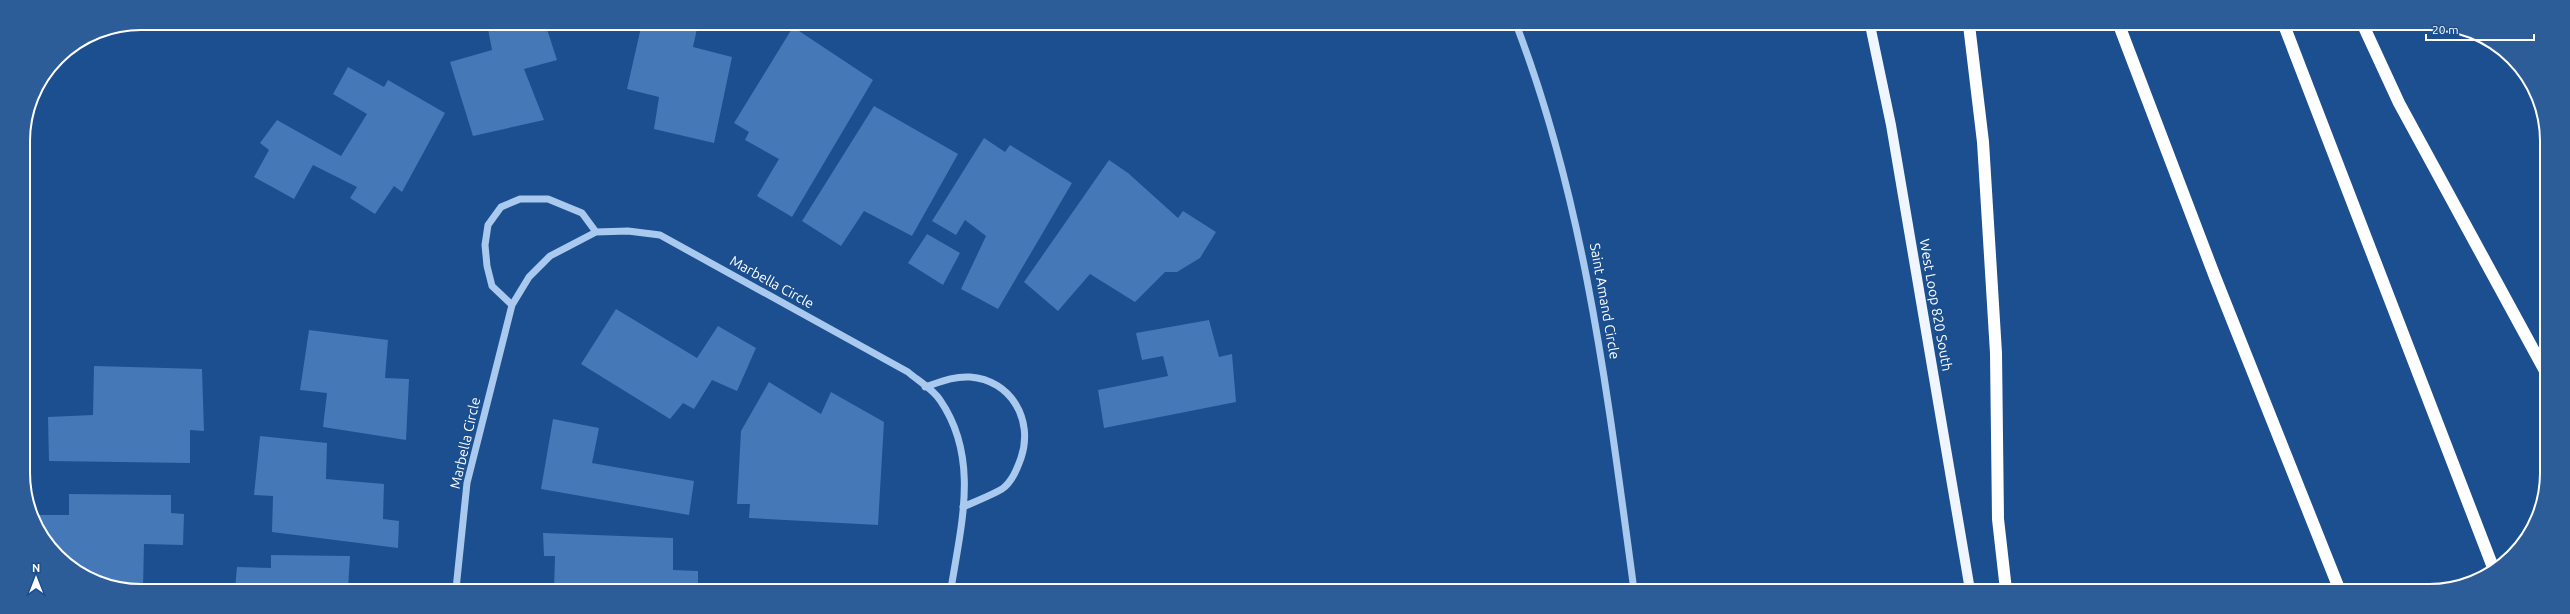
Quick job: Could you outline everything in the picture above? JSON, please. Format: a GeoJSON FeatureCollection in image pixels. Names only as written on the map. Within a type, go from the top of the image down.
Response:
{"type":"FeatureCollection","features":[{"type":"Feature","properties":{"kind":"highway"},"geometry":{"type":"LineString","coordinates":[[1970,30],[1984,142],[1996,352],[1998,519],[2005,584]]}},
{"type":"Feature","properties":{"kind":"highway"},"geometry":{"type":"LineString","coordinates":[[2121,30],[2214,277],[2337,584]]}},
{"type":"Feature","properties":{"kind":"highway"},"geometry":{"type":"LineString","coordinates":[[2286,30],[2492,564]]}},
{"type":"Feature","properties":{"kind":"highway"},"geometry":{"type":"LineString","coordinates":[[2365,30],[2399,102],[2540,362]]}},
{"type":"Feature","properties":{"kind":"main road","name":"West Loop 820 South"},"geometry":{"type":"LineString","coordinates":[[1871,30],[1892,125],[1969,584]]}},
{"type":"Feature","properties":{"kind":"street","name":"Saint Amand Circle"},"geometry":{"type":"LineString","coordinates":[[1518,30],[1529,60],[1578,228],[1600,341],[1633,584]]}},
{"type":"Feature","properties":{"kind":"street"},"geometry":{"type":"LineString","coordinates":[[512,305],[492,286],[487,266],[485,246],[488,224],[501,207],[520,199],[548,199],[582,213],[596,232]]}},
{"type":"Feature","properties":{"kind":"street","name":"Marbella Circle"},"geometry":{"type":"LineString","coordinates":[[457,584],[467,484],[512,305],[529,277],[550,256],[596,232],[628,230],[660,235],[908,372],[939,399],[959,435],[966,487],[952,584]]}},
{"type":"Feature","properties":{"kind":"street"},"geometry":{"type":"LineString","coordinates":[[925,387],[950,378],[970,377],[991,382],[1014,399],[1025,423],[1024,450],[1016,473],[1003,488],[963,507]]}},
{"type":"Feature","properties":{"kind":"building"},"geometry":{"type":"Polygon","coordinates":[[[488,30],[547,30],[557,60],[524,69],[544,120],[473,136],[450,62],[492,50],[488,30]]]}},
{"type":"Feature","properties":{"kind":"building"},"geometry":{"type":"Polygon","coordinates":[[[640,30],[697,30],[693,47],[732,57],[714,143],[654,129],[659,97],[627,89],[640,30]]]}},
{"type":"Feature","properties":{"kind":"building"},"geometry":{"type":"Polygon","coordinates":[[[791,30],[798,30],[873,80],[792,217],[757,196],[779,159],[745,140],[749,132],[734,123],[791,30]]]}},
{"type":"Feature","properties":{"kind":"building"},"geometry":{"type":"Polygon","coordinates":[[[348,67],[384,87],[388,80],[445,113],[402,192],[394,186],[375,214],[350,198],[357,187],[313,165],[294,199],[254,177],[269,150],[260,143],[277,120],[341,156],[367,114],[333,94],[348,67]]]}},
{"type":"Feature","properties":{"kind":"building"},"geometry":{"type":"Polygon","coordinates":[[[874,106],[958,154],[912,236],[864,211],[841,246],[802,221],[874,106]]]}},
{"type":"Feature","properties":{"kind":"building"},"geometry":{"type":"Polygon","coordinates":[[[984,138],[1005,152],[1010,145],[1072,183],[998,309],[961,289],[986,236],[965,220],[956,235],[932,221],[984,138]]]}},
{"type":"Feature","properties":{"kind":"building"},"geometry":{"type":"Polygon","coordinates":[[[1109,160],[1128,173],[1178,218],[1183,211],[1216,232],[1200,258],[1177,272],[1165,272],[1135,302],[1090,274],[1058,311],[1024,282],[1109,160]]]}},
{"type":"Feature","properties":{"kind":"building"},"geometry":{"type":"Polygon","coordinates":[[[927,234],[960,253],[943,285],[908,263],[927,234]]]}},
{"type":"Feature","properties":{"kind":"building"},"geometry":{"type":"Polygon","coordinates":[[[616,309],[697,358],[718,326],[756,348],[737,391],[712,380],[694,409],[683,403],[670,419],[581,364],[616,309]]]}},
{"type":"Feature","properties":{"kind":"building"},"geometry":{"type":"Polygon","coordinates":[[[1209,320],[1219,357],[1232,354],[1236,402],[1104,428],[1098,390],[1168,376],[1163,356],[1142,360],[1136,333],[1209,320]]]}},
{"type":"Feature","properties":{"kind":"building"},"geometry":{"type":"Polygon","coordinates":[[[309,330],[388,340],[385,378],[409,379],[406,440],[323,427],[327,393],[300,390],[309,330]]]}},
{"type":"Feature","properties":{"kind":"building"},"geometry":{"type":"Polygon","coordinates":[[[94,366],[202,369],[204,431],[190,430],[190,463],[49,461],[48,417],[93,415],[94,366]]]}},
{"type":"Feature","properties":{"kind":"building"},"geometry":{"type":"Polygon","coordinates":[[[769,382],[821,414],[831,392],[884,422],[878,525],[749,518],[750,504],[737,504],[741,431],[769,382]]]}},
{"type":"Feature","properties":{"kind":"building"},"geometry":{"type":"Polygon","coordinates":[[[553,419],[599,428],[592,463],[694,481],[689,515],[541,489],[553,419]]]}},
{"type":"Feature","properties":{"kind":"building"},"geometry":{"type":"Polygon","coordinates":[[[260,436],[327,443],[326,479],[384,484],[383,519],[399,521],[398,548],[272,532],[273,496],[254,495],[260,436]]]}},
{"type":"Feature","properties":{"kind":"building"},"geometry":{"type":"Polygon","coordinates":[[[69,494],[171,495],[171,513],[184,514],[183,545],[144,544],[143,584],[119,582],[92,573],[62,552],[45,529],[38,515],[69,515],[69,494]]]}},
{"type":"Feature","properties":{"kind":"building"},"geometry":{"type":"Polygon","coordinates":[[[543,533],[673,538],[673,570],[698,571],[698,584],[554,584],[555,556],[544,556],[543,533]]]}},
{"type":"Feature","properties":{"kind":"building"},"geometry":{"type":"Polygon","coordinates":[[[271,555],[350,556],[348,584],[235,584],[237,567],[271,568],[271,555]]]}}]}
